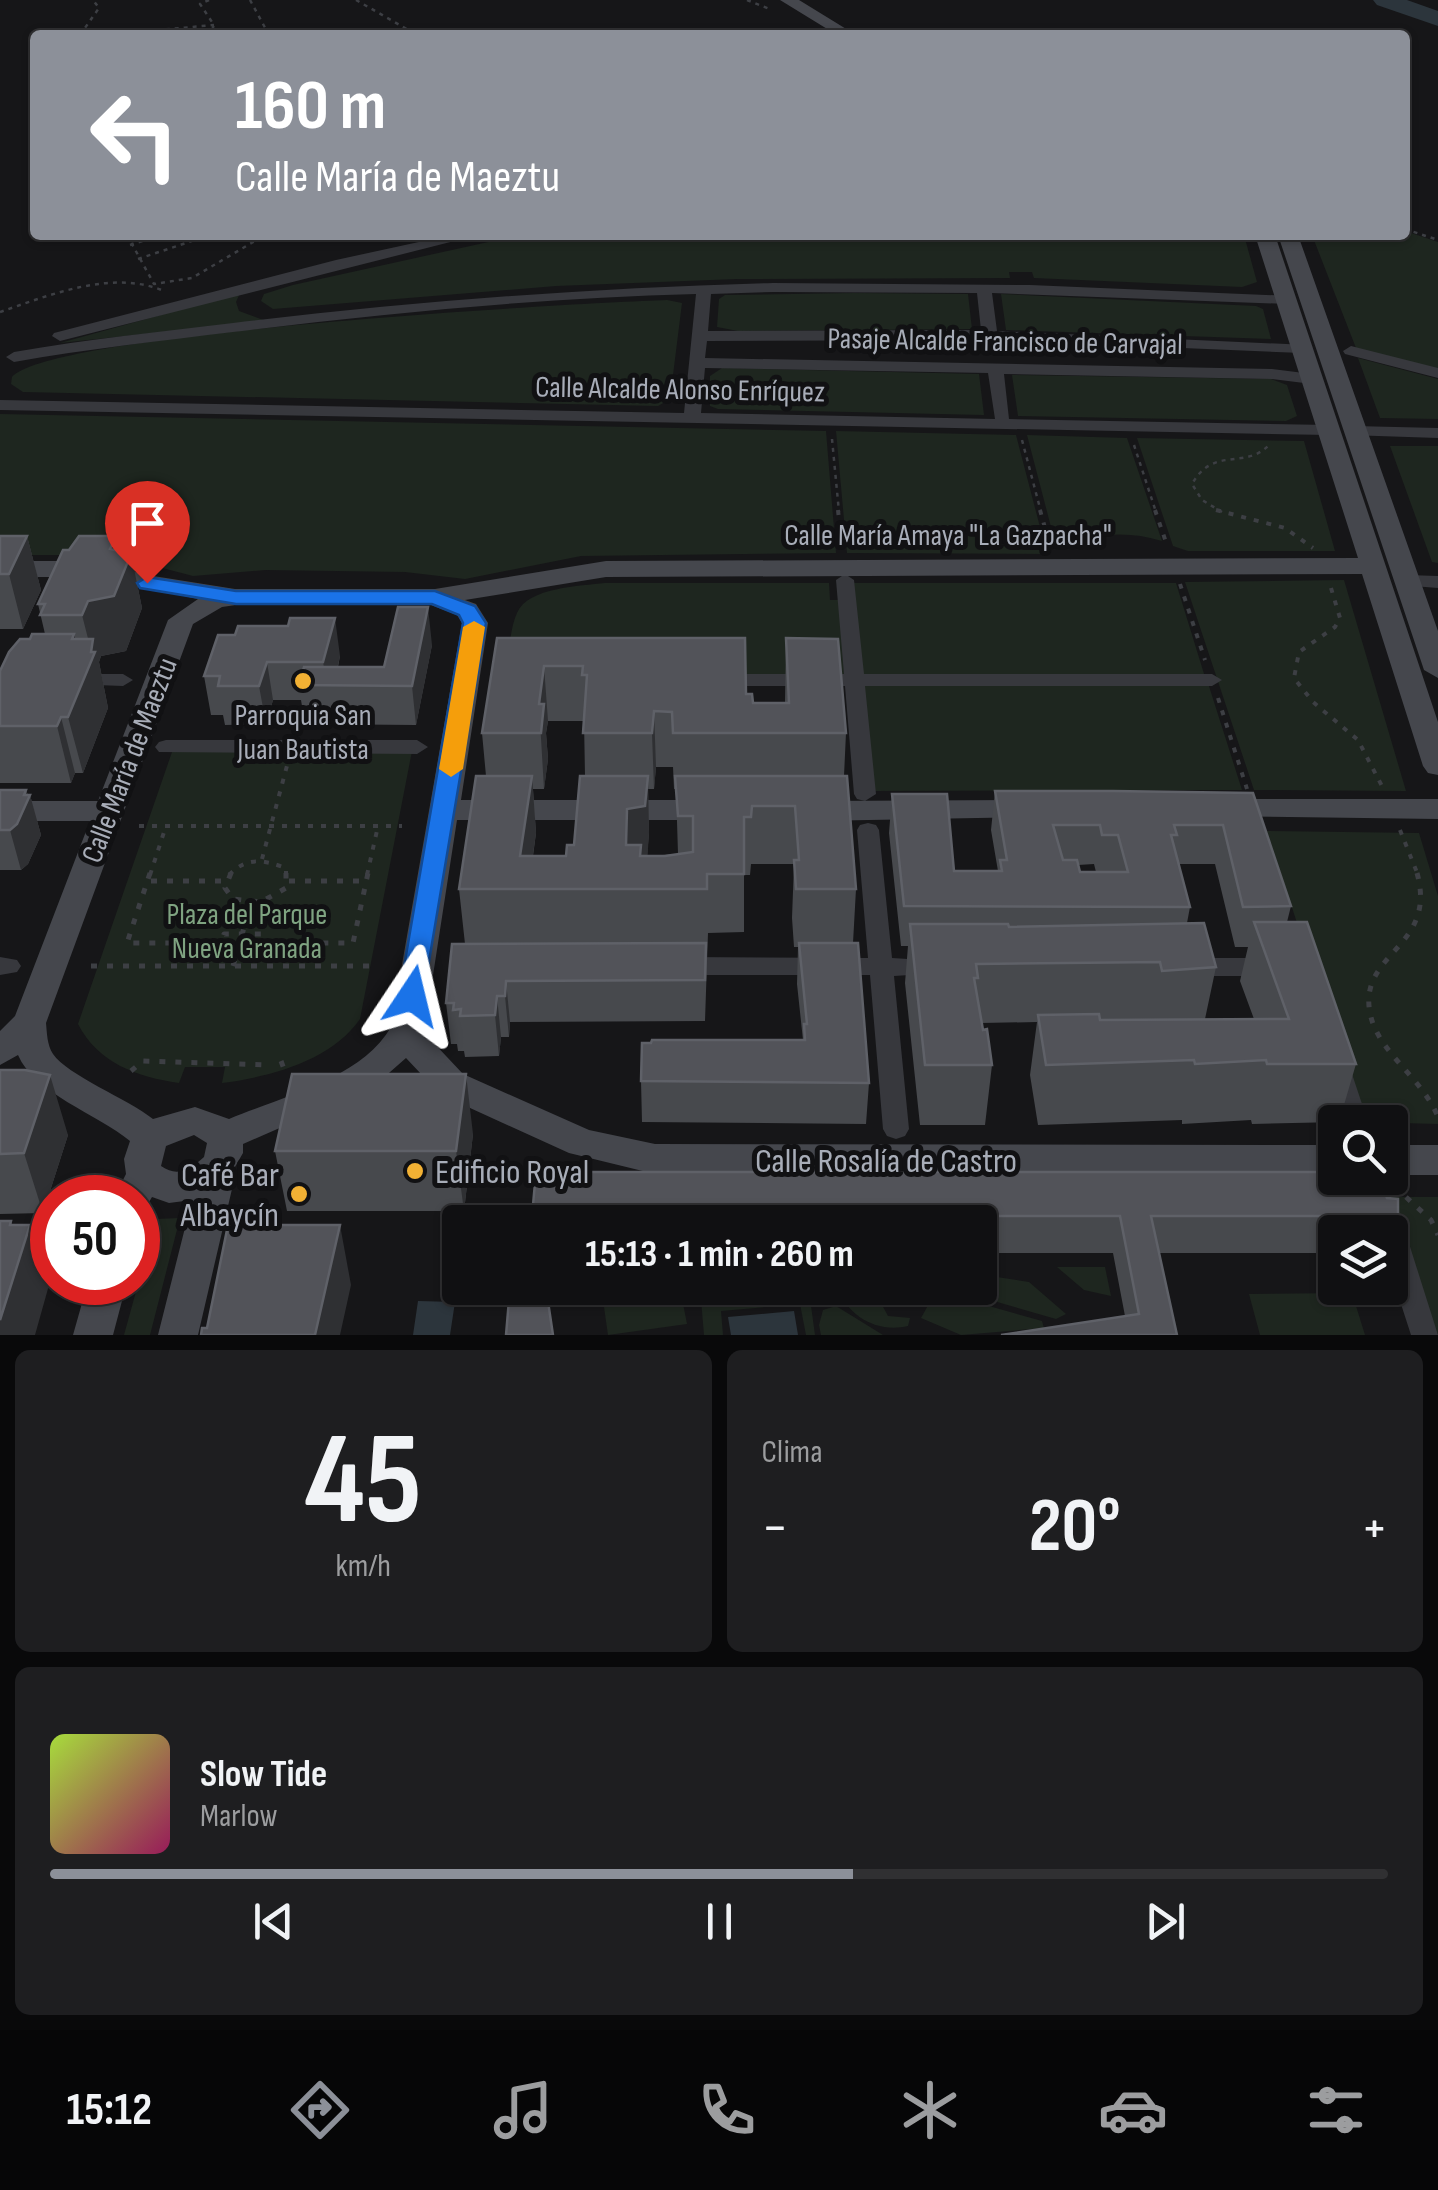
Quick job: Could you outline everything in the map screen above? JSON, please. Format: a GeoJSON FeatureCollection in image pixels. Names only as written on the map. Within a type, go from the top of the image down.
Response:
{"type":"FeatureCollection","features":[{"type":"Feature","properties":{"kind":"main road"},"geometry":{"type":"LineString","coordinates":[[788,0],[839,30]]}},
{"type":"Feature","properties":{"kind":"main road"},"geometry":{"type":"LineString","coordinates":[[1267,240],[1438,766]]}},
{"type":"Feature","properties":{"kind":"main road"},"geometry":{"type":"LineString","coordinates":[[1290,240],[1438,670]]}},
{"type":"Feature","properties":{"kind":"main road","name":"Calle María Amaya \"La Gazpacha\""},"geometry":{"type":"LineString","coordinates":[[435,597],[606,569],[1374,566]]}},
{"type":"Feature","properties":{"kind":"main road"},"geometry":{"type":"LineString","coordinates":[[0,569],[92,569],[147,583],[236,597]]}},
{"type":"Feature","properties":{"kind":"main road"},"geometry":{"type":"LineString","coordinates":[[147,583],[175,606],[181,620]]}},
{"type":"Feature","properties":{"kind":"main road","name":"Calle María Amaya \"La Gazpacha\""},"geometry":{"type":"LineString","coordinates":[[474,623],[524,585]]}},
{"type":"Feature","properties":{"kind":"main road","name":"Calle María de Maeztu"},"geometry":{"type":"LineString","coordinates":[[30,1023],[181,620],[215,600],[236,597],[435,597]]}},
{"type":"Feature","properties":{"kind":"main road"},"geometry":{"type":"LineString","coordinates":[[224,1137],[361,1078],[398,1045],[408,1026],[474,623],[467,610],[435,597]]}},
{"type":"Feature","properties":{"kind":"main road"},"geometry":{"type":"LineString","coordinates":[[1195,809],[1438,809]]}},
{"type":"Feature","properties":{"kind":"main road"},"geometry":{"type":"LineString","coordinates":[[444,810],[749,810]]}},
{"type":"Feature","properties":{"kind":"main road"},"geometry":{"type":"LineString","coordinates":[[788,810],[1060,810]]}},
{"type":"Feature","properties":{"kind":"main road"},"geometry":{"type":"LineString","coordinates":[[0,811],[109,811]]}},
{"type":"Feature","properties":{"kind":"main road"},"geometry":{"type":"LineString","coordinates":[[0,1052],[30,1023]]}},
{"type":"Feature","properties":{"kind":"main road"},"geometry":{"type":"LineString","coordinates":[[30,1023],[31,1043],[38,1061],[54,1077],[117,1110],[143,1170],[162,1186],[174,1188],[209,1176],[224,1158],[224,1137],[213,1126],[195,1121],[174,1124],[143,1170]]}},
{"type":"Feature","properties":{"kind":"main road","name":"Calle Rosalía de Castro"},"geometry":{"type":"LineString","coordinates":[[408,1026],[418,1048],[451,1084]]}},
{"type":"Feature","properties":{"kind":"main road"},"geometry":{"type":"LineString","coordinates":[[0,1080],[54,1077]]}},
{"type":"Feature","properties":{"kind":"main road","name":"Calle Rosalía de Castro"},"geometry":{"type":"LineString","coordinates":[[361,1078],[408,1078],[451,1084],[582,1143],[655,1159],[1318,1160]]}},
{"type":"Feature","properties":{"kind":"main road"},"geometry":{"type":"LineString","coordinates":[[1408,1173],[1438,1160]]}},
{"type":"Feature","properties":{"kind":"main road"},"geometry":{"type":"LineString","coordinates":[[178,1335],[214,1189],[209,1176]]}},
{"type":"Feature","properties":{"kind":"main road"},"geometry":{"type":"LineString","coordinates":[[94,1335],[102,1305]]}},
{"type":"Feature","properties":{"kind":"street"},"geometry":{"type":"LineString","coordinates":[[5,356],[65,335],[256,284],[449,240]]}},
{"type":"Feature","properties":{"kind":"street"},"geometry":{"type":"LineString","coordinates":[[256,284],[242,302],[243,307],[264,318],[282,320]]}},
{"type":"Feature","properties":{"kind":"street"},"geometry":{"type":"LineString","coordinates":[[5,356],[282,320],[479,301],[704,289],[983,286],[1286,299]]}},
{"type":"Feature","properties":{"kind":"street"},"geometry":{"type":"LineString","coordinates":[[692,416],[704,289]]}},
{"type":"Feature","properties":{"kind":"street"},"geometry":{"type":"LineString","coordinates":[[984,292],[989,331]]}},
{"type":"Feature","properties":{"kind":"street","name":"Pasaje Alcalde Francisco de Carvajal"},"geometry":{"type":"LineString","coordinates":[[700,336],[990,335],[1302,348]]}},
{"type":"Feature","properties":{"kind":"street"},"geometry":{"type":"LineString","coordinates":[[1351,351],[1438,373]]}},
{"type":"Feature","properties":{"kind":"street","name":"Pasaje Alcalde Francisco de Carvajal"},"geometry":{"type":"LineString","coordinates":[[697,363],[1272,374],[1312,380]]}},
{"type":"Feature","properties":{"kind":"street"},"geometry":{"type":"LineString","coordinates":[[996,373],[1002,417]]}},
{"type":"Feature","properties":{"kind":"street","name":"Calle Alcalde Alonso Enríquez"},"geometry":{"type":"LineString","coordinates":[[0,390],[30,404]]}},
{"type":"Feature","properties":{"kind":"street","name":"Calle Alcalde Alonso Enríquez"},"geometry":{"type":"LineString","coordinates":[[0,406],[1329,430]]}},
{"type":"Feature","properties":{"kind":"street"},"geometry":{"type":"LineString","coordinates":[[1354,431],[1438,433]]}},
{"type":"Feature","properties":{"kind":"street"},"geometry":{"type":"LineString","coordinates":[[844,580],[864,794]]}},
{"type":"Feature","properties":{"kind":"street"},"geometry":{"type":"LineString","coordinates":[[1407,581],[1438,582]]}},
{"type":"Feature","properties":{"kind":"street"},"geometry":{"type":"LineString","coordinates":[[53,680],[123,680]]}},
{"type":"Feature","properties":{"kind":"street"},"geometry":{"type":"LineString","coordinates":[[696,680],[1212,680]]}},
{"type":"Feature","properties":{"kind":"street"},"geometry":{"type":"LineString","coordinates":[[166,747],[418,747]]}},
{"type":"Feature","properties":{"kind":"street"},"geometry":{"type":"LineString","coordinates":[[868,830],[896,1128]]}},
{"type":"Feature","properties":{"kind":"street"},"geometry":{"type":"LineString","coordinates":[[650,966],[958,966]]}},
{"type":"Feature","properties":{"kind":"street"},"geometry":{"type":"LineString","coordinates":[[1169,967],[1285,967]]}},
{"type":"Feature","properties":{"kind":"street"},"geometry":{"type":"LineString","coordinates":[[1332,1053],[1349,1105]]}},
{"type":"Feature","properties":{"kind":"street"},"geometry":{"type":"LineString","coordinates":[[1391,1195],[1424,1335]]}},
{"type":"Feature","properties":{"kind":"path"},"geometry":{"type":"LineString","coordinates":[[84,30],[99,8],[93,0]]}},
{"type":"Feature","properties":{"kind":"path"},"geometry":{"type":"LineString","coordinates":[[209,0],[200,4],[214,25]]}},
{"type":"Feature","properties":{"kind":"path"},"geometry":{"type":"LineString","coordinates":[[250,0],[265,30]]}},
{"type":"Feature","properties":{"kind":"path"},"geometry":{"type":"LineString","coordinates":[[356,0],[408,30]]}},
{"type":"Feature","properties":{"kind":"path"},"geometry":{"type":"LineString","coordinates":[[150,30],[214,25]]}},
{"type":"Feature","properties":{"kind":"path"},"geometry":{"type":"LineString","coordinates":[[212,30],[214,25]]}},
{"type":"Feature","properties":{"kind":"path"},"geometry":{"type":"LineString","coordinates":[[1410,231],[1438,240]]}},
{"type":"Feature","properties":{"kind":"path"},"geometry":{"type":"LineString","coordinates":[[128,240],[154,284],[166,292]]}},
{"type":"Feature","properties":{"kind":"path"},"geometry":{"type":"LineString","coordinates":[[130,245],[146,240]]}},
{"type":"Feature","properties":{"kind":"path"},"geometry":{"type":"LineString","coordinates":[[138,259],[195,240]]}},
{"type":"Feature","properties":{"kind":"path"},"geometry":{"type":"LineString","coordinates":[[0,312],[46,297],[117,282],[154,284],[192,278],[257,240]]}},
{"type":"Feature","properties":{"kind":"path"},"geometry":{"type":"LineString","coordinates":[[832,429],[842,556]]}},
{"type":"Feature","properties":{"kind":"path"},"geometry":{"type":"LineString","coordinates":[[1020,433],[1052,556]]}},
{"type":"Feature","properties":{"kind":"path"},"geometry":{"type":"LineString","coordinates":[[1131,436],[1170,554]]}},
{"type":"Feature","properties":{"kind":"path"},"geometry":{"type":"LineString","coordinates":[[1270,439],[1270,447],[1257,455],[1221,458],[1204,464],[1192,484],[1196,495],[1235,518],[1295,532],[1317,553]]}},
{"type":"Feature","properties":{"kind":"path"},"geometry":{"type":"LineString","coordinates":[[1328,579],[1340,618],[1335,627],[1299,652],[1294,678],[1303,696],[1348,730],[1368,751],[1386,794]]}},
{"type":"Feature","properties":{"kind":"path"},"geometry":{"type":"LineString","coordinates":[[262,859],[292,747]]}},
{"type":"Feature","properties":{"kind":"path"},"geometry":{"type":"LineString","coordinates":[[138,826],[402,826]]}},
{"type":"Feature","properties":{"kind":"path"},"geometry":{"type":"LineString","coordinates":[[166,826],[127,943],[221,943],[224,934],[261,934],[258,943],[353,943],[378,826]]}},
{"type":"Feature","properties":{"kind":"path"},"geometry":{"type":"LineString","coordinates":[[1400,830],[1418,874],[1420,922],[1406,942],[1381,962],[1368,1003],[1374,1029],[1390,1056],[1420,1082],[1438,1116]]}},
{"type":"Feature","properties":{"kind":"path"},"geometry":{"type":"LineString","coordinates":[[148,881],[226,881],[243,864],[262,859],[280,863],[289,881]]}},
{"type":"Feature","properties":{"kind":"path"},"geometry":{"type":"LineString","coordinates":[[289,881],[366,880]]}},
{"type":"Feature","properties":{"kind":"path"},"geometry":{"type":"LineString","coordinates":[[226,881],[228,894],[251,903],[280,894],[289,881]]}},
{"type":"Feature","properties":{"kind":"path"},"geometry":{"type":"LineString","coordinates":[[233,966],[251,903]]}},
{"type":"Feature","properties":{"kind":"path"},"geometry":{"type":"LineString","coordinates":[[91,966],[375,966]]}},
{"type":"Feature","properties":{"kind":"path"},"geometry":{"type":"LineString","coordinates":[[131,1072],[143,1061],[270,1065]]}},
{"type":"Feature","properties":{"kind":"path"},"geometry":{"type":"LineString","coordinates":[[1406,1195],[1418,1205],[1438,1235]]}},
{"type":"Feature","properties":{"kind":"green space"},"geometry":{"type":"Polygon","coordinates":[[[1410,233],[1438,242],[1438,369],[1356,348],[1314,240],[1410,240],[1410,233]]]}},
{"type":"Feature","properties":{"kind":"green space"},"geometry":{"type":"Polygon","coordinates":[[[497,240],[1245,240],[1257,282],[1242,287],[1034,278],[1032,272],[1009,272],[1010,278],[737,279],[556,286],[273,309],[261,301],[264,294],[497,240]]]}},
{"type":"Feature","properties":{"kind":"green space"},"geometry":{"type":"Polygon","coordinates":[[[240,293],[236,302],[239,311],[266,321],[60,343],[240,293]]]}},
{"type":"Feature","properties":{"kind":"green space"},"geometry":{"type":"Polygon","coordinates":[[[968,294],[972,329],[738,331],[717,327],[719,299],[725,295],[968,294]]]}},
{"type":"Feature","properties":{"kind":"green space"},"geometry":{"type":"Polygon","coordinates":[[[1001,294],[1256,306],[1263,309],[1271,339],[1006,330],[1001,294]]]}},
{"type":"Feature","properties":{"kind":"green space"},"geometry":{"type":"Polygon","coordinates":[[[667,300],[682,303],[670,399],[658,406],[23,392],[11,384],[12,377],[48,361],[119,346],[321,323],[667,300]]]}},
{"type":"Feature","properties":{"kind":"green space"},"geometry":{"type":"Polygon","coordinates":[[[1358,358],[1438,379],[1438,419],[1380,418],[1358,358]]]}},
{"type":"Feature","properties":{"kind":"green space"},"geometry":{"type":"Polygon","coordinates":[[[722,368],[979,374],[984,415],[718,409],[710,406],[710,376],[722,368]]]}},
{"type":"Feature","properties":{"kind":"green space"},"geometry":{"type":"Polygon","coordinates":[[[1012,375],[1271,379],[1287,385],[1297,416],[1286,421],[1018,416],[1012,375]]]}},
{"type":"Feature","properties":{"kind":"green space"},"geometry":{"type":"Polygon","coordinates":[[[0,414],[826,431],[836,553],[581,556],[465,579],[405,572],[265,570],[193,576],[128,559],[93,555],[0,555],[0,414]]]}},
{"type":"Feature","properties":{"kind":"green space"},"geometry":{"type":"Polygon","coordinates":[[[836,431],[1016,435],[1047,554],[847,553],[836,431]]]}},
{"type":"Feature","properties":{"kind":"green space"},"geometry":{"type":"Polygon","coordinates":[[[1027,435],[1127,438],[1162,541],[1108,535],[1057,550],[1027,435]]]}},
{"type":"Feature","properties":{"kind":"green space"},"geometry":{"type":"Polygon","coordinates":[[[1137,438],[1304,441],[1335,551],[1188,551],[1173,546],[1137,438]]]}},
{"type":"Feature","properties":{"kind":"green space"},"geometry":{"type":"Polygon","coordinates":[[[1390,446],[1438,446],[1438,563],[1432,562],[1390,446]]]}},
{"type":"Feature","properties":{"kind":"green space"},"geometry":{"type":"Polygon","coordinates":[[[1344,580],[1406,791],[1254,790],[1185,582],[1344,580]]]}},
{"type":"Feature","properties":{"kind":"green space"},"geometry":{"type":"Polygon","coordinates":[[[605,583],[829,583],[830,600],[843,600],[848,676],[506,676],[512,628],[523,604],[556,589],[605,583]]]}},
{"type":"Feature","properties":{"kind":"green space"},"geometry":{"type":"Polygon","coordinates":[[[852,583],[1176,583],[1205,677],[860,674],[852,583]]]}},
{"type":"Feature","properties":{"kind":"green space"},"geometry":{"type":"Polygon","coordinates":[[[860,683],[1208,683],[1242,790],[871,791],[860,683]]]}},
{"type":"Feature","properties":{"kind":"green space","name":"Plaza del Parque Nueva Granada"},"geometry":{"type":"Polygon","coordinates":[[[412,751],[360,1019],[348,1034],[298,1064],[222,1083],[225,1067],[185,1067],[179,1083],[134,1072],[96,1049],[78,1024],[172,752],[412,751]]]}},
{"type":"Feature","properties":{"kind":"green space"},"geometry":{"type":"Polygon","coordinates":[[[1267,831],[1419,833],[1438,896],[1438,1124],[1408,1123],[1408,1105],[1356,1105],[1267,831]]]}},
{"type":"Feature","properties":{"kind":"green space"},"geometry":{"type":"Polygon","coordinates":[[[1386,1197],[1438,1197],[1438,1335],[1408,1255],[1408,1215],[1393,1215],[1386,1197]]]}},
{"type":"Feature","properties":{"kind":"green space"},"geometry":{"type":"Polygon","coordinates":[[[180,1218],[160,1296],[160,1219],[180,1218]]]}},
{"type":"Feature","properties":{"kind":"green space"},"geometry":{"type":"Polygon","coordinates":[[[1057,1267],[1105,1267],[1111,1296],[1084,1290],[1057,1267]]]}},
{"type":"Feature","properties":{"kind":"green space"},"geometry":{"type":"Polygon","coordinates":[[[997,1277],[1029,1282],[1066,1314],[1056,1319],[997,1302],[997,1277]]]}},
{"type":"Feature","properties":{"kind":"green space"},"geometry":{"type":"Polygon","coordinates":[[[1318,1293],[1318,1305],[1356,1305],[1365,1335],[1260,1335],[1249,1294],[1318,1293]]]}},
{"type":"Feature","properties":{"kind":"green space"},"geometry":{"type":"Polygon","coordinates":[[[132,1305],[158,1305],[150,1335],[124,1335],[132,1305]]]}},
{"type":"Feature","properties":{"kind":"green space"},"geometry":{"type":"Polygon","coordinates":[[[604,1305],[683,1305],[687,1324],[608,1335],[604,1305]]]}},
{"type":"Feature","properties":{"kind":"green space"},"geometry":{"type":"Polygon","coordinates":[[[701,1305],[789,1305],[721,1311],[723,1335],[704,1335],[701,1305]]]}},
{"type":"Feature","properties":{"kind":"green space"},"geometry":{"type":"Polygon","coordinates":[[[800,1305],[811,1305],[815,1335],[806,1335],[800,1305]]]}},
{"type":"Feature","properties":{"kind":"green space"},"geometry":{"type":"Polygon","coordinates":[[[882,1305],[888,1316],[910,1318],[908,1326],[875,1325],[849,1307],[882,1305]]]}},
{"type":"Feature","properties":{"kind":"green space"},"geometry":{"type":"Polygon","coordinates":[[[928,1305],[985,1305],[1042,1321],[1044,1328],[961,1335],[921,1318],[928,1305]]]}},
{"type":"Feature","properties":{"kind":"green space"},"geometry":{"type":"Polygon","coordinates":[[[836,1306],[883,1335],[821,1335],[823,1310],[836,1306]]]}},
{"type":"Feature","properties":{"kind":"shaded area"},"geometry":{"type":"Polygon","coordinates":[[[418,1301],[455,1305],[450,1335],[413,1335],[418,1301]]]}},
{"type":"Feature","properties":{"kind":"shaded area"},"geometry":{"type":"Polygon","coordinates":[[[794,1311],[798,1335],[731,1335],[728,1317],[794,1311]]]}},
{"type":"Feature","properties":{"kind":"building"},"geometry":{"type":"Polygon","coordinates":[[[0,536],[27,536],[9,574],[0,574],[0,536]]]}},
{"type":"Feature","properties":{"kind":"building"},"geometry":{"type":"Polygon","coordinates":[[[79,536],[116,536],[110,549],[131,554],[114,596],[88,601],[82,615],[40,615],[45,604],[38,604],[63,550],[69,550],[79,536]]]}},
{"type":"Feature","properties":{"kind":"building"},"geometry":{"type":"Polygon","coordinates":[[[398,607],[428,607],[412,686],[299,685],[304,667],[384,667],[398,607]]]}},
{"type":"Feature","properties":{"kind":"building"},"geometry":{"type":"Polygon","coordinates":[[[290,618],[335,618],[323,662],[267,662],[259,686],[218,686],[220,676],[204,676],[218,635],[235,635],[238,626],[288,626],[290,618]]]}},
{"type":"Feature","properties":{"kind":"building"},"geometry":{"type":"Polygon","coordinates":[[[32,634],[74,634],[72,639],[93,639],[91,652],[95,652],[68,717],[61,717],[57,726],[0,726],[0,671],[20,639],[30,639],[32,634]]]}},
{"type":"Feature","properties":{"kind":"building"},"geometry":{"type":"Polygon","coordinates":[[[497,638],[745,638],[746,694],[752,694],[753,703],[789,703],[786,638],[838,639],[846,733],[673,733],[672,712],[654,711],[652,733],[583,733],[587,675],[582,675],[583,666],[544,666],[539,704],[544,704],[541,733],[482,733],[497,638]]]}},
{"type":"Feature","properties":{"kind":"building"},"geometry":{"type":"Polygon","coordinates":[[[476,776],[532,776],[520,856],[566,856],[567,845],[574,845],[580,776],[648,776],[645,806],[627,809],[626,845],[641,845],[640,856],[665,856],[693,852],[693,816],[678,816],[675,776],[847,776],[856,889],[796,889],[794,860],[799,860],[795,806],[752,806],[751,817],[744,817],[744,874],[707,874],[707,889],[459,889],[476,776]]]}},
{"type":"Feature","properties":{"kind":"building"},"geometry":{"type":"Polygon","coordinates":[[[0,790],[26,790],[24,795],[30,795],[17,824],[10,830],[0,830],[0,790]]]}},
{"type":"Feature","properties":{"kind":"building"},"geometry":{"type":"Polygon","coordinates":[[[995,791],[1253,793],[1291,906],[1243,907],[1223,825],[1174,825],[1177,835],[1171,835],[1190,907],[904,906],[892,794],[947,794],[954,871],[1002,871],[1000,860],[1007,860],[995,791]],[[1053,825],[1063,860],[1077,860],[1080,872],[1128,872],[1118,835],[1102,835],[1100,825],[1053,825]]]}},
{"type":"Feature","properties":{"kind":"building"},"geometry":{"type":"Polygon","coordinates":[[[1254,922],[1307,922],[1356,1064],[1267,1064],[1266,1060],[1195,1064],[1194,1060],[1046,1065],[1038,1015],[1099,1014],[1100,1020],[1289,1019],[1254,922]]]}},
{"type":"Feature","properties":{"kind":"building"},"geometry":{"type":"Polygon","coordinates":[[[1204,923],[1216,967],[1162,971],[1160,962],[976,964],[978,978],[974,978],[992,1065],[925,1065],[910,924],[1009,927],[1204,923]]]}},
{"type":"Feature","properties":{"kind":"building"},"geometry":{"type":"Polygon","coordinates":[[[706,943],[705,980],[506,981],[505,996],[497,996],[495,1015],[460,1016],[461,1009],[453,1010],[454,1003],[446,1003],[452,944],[706,943]]]}},
{"type":"Feature","properties":{"kind":"building"},"geometry":{"type":"Polygon","coordinates":[[[799,943],[858,943],[869,1083],[641,1081],[642,1043],[652,1040],[805,1040],[799,943]]]}},
{"type":"Feature","properties":{"kind":"building"},"geometry":{"type":"Polygon","coordinates":[[[0,1070],[50,1075],[24,1153],[0,1154],[0,1070]]]}},
{"type":"Feature","properties":{"kind":"building"},"geometry":{"type":"Polygon","coordinates":[[[292,1074],[466,1074],[456,1151],[275,1151],[292,1074]]]}},
{"type":"Feature","properties":{"kind":"building"},"geometry":{"type":"Polygon","coordinates":[[[536,1172],[1318,1172],[1318,1195],[1386,1195],[1398,1199],[1398,1215],[1151,1216],[1177,1335],[1001,1335],[1139,1314],[1120,1216],[997,1216],[997,1205],[533,1205],[536,1172]]]}},
{"type":"Feature","properties":{"kind":"building"},"geometry":{"type":"Polygon","coordinates":[[[0,1221],[30,1225],[0,1320],[0,1221]]]}},
{"type":"Feature","properties":{"kind":"building"},"geometry":{"type":"Polygon","coordinates":[[[228,1225],[340,1225],[315,1335],[201,1335],[202,1328],[207,1328],[228,1225]]]}},
{"type":"Feature","properties":{"kind":"building"},"geometry":{"type":"Polygon","coordinates":[[[509,1305],[549,1305],[553,1335],[506,1335],[509,1305]]]}},
{"type":"Feature","properties":{"kind":"waterway"},"geometry":{"type":"LineString","coordinates":[[1385,0],[1438,19]]}},
{"type":"Feature","properties":{"kind":"slow traffic"},"geometry":{"type":"LineString","coordinates":[[451,769],[474,627]]}},
{"type":"Feature","properties":{"kind":"place","name":"Parroquia San Juan Bautista"},"geometry":{"type":"Point","coordinates":[303,681]}},
{"type":"Feature","properties":{"kind":"place","name":"Edificio Royal"},"geometry":{"type":"Point","coordinates":[415,1171]}},
{"type":"Feature","properties":{"kind":"place","name":"Café Bar Albaycín"},"geometry":{"type":"Point","coordinates":[299,1194]}},
{"type":"Feature","properties":{"kind":"route"},"geometry":{"type":"LineString","coordinates":[[147,583],[236,597],[435,597],[467,610],[474,623],[412,996]]}}]}
